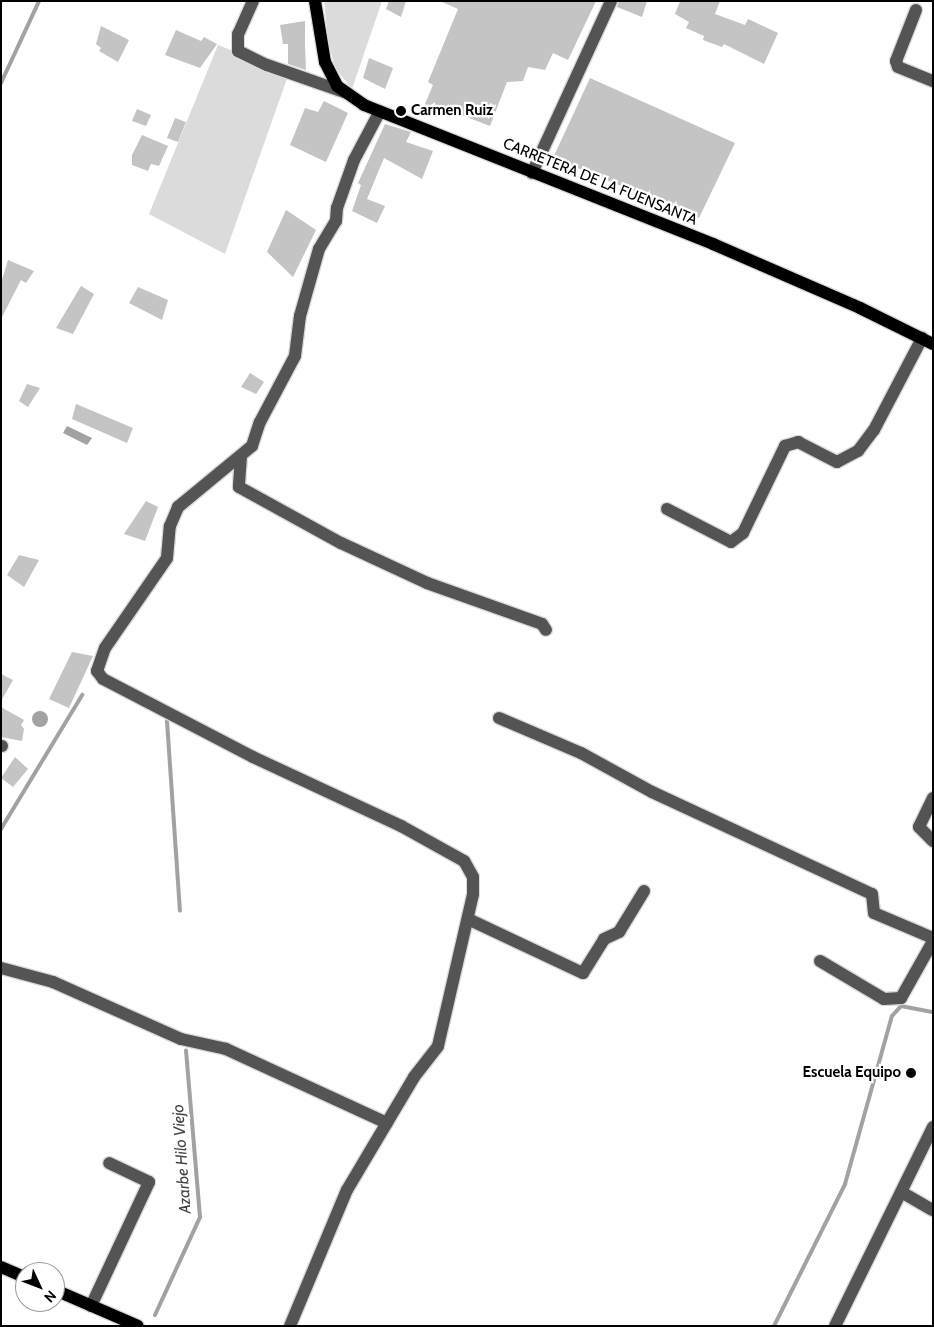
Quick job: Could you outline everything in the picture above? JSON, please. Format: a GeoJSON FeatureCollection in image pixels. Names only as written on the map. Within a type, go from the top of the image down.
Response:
{"type":"FeatureCollection","features":[{"type":"Feature","properties":{"kind":"main road","name":"CARRETERA DE LA FUENSANTA"},"geometry":{"type":"LineString","coordinates":[[315,1],[325,62],[337,86],[347,93],[380,111],[713,244],[927,341]]}},
{"type":"Feature","properties":{"kind":"main road"},"geometry":{"type":"LineString","coordinates":[[1,1267],[15,1273]]}},
{"type":"Feature","properties":{"kind":"main road"},"geometry":{"type":"LineString","coordinates":[[65,1294],[138,1326]]}},
{"type":"Feature","properties":{"kind":"street"},"geometry":{"type":"LineString","coordinates":[[253,1],[238,34],[238,51],[268,66],[347,93]]}},
{"type":"Feature","properties":{"kind":"street"},"geometry":{"type":"LineString","coordinates":[[532,173],[610,1]]}},
{"type":"Feature","properties":{"kind":"street"},"geometry":{"type":"LineString","coordinates":[[916,10],[896,61],[898,67],[933,81]]}},
{"type":"Feature","properties":{"kind":"street"},"geometry":{"type":"LineString","coordinates":[[290,1326],[347,1190],[414,1077],[438,1046],[468,919],[473,877],[464,861],[401,826],[253,757],[103,679],[97,671],[105,648],[167,558],[170,526],[178,507],[252,446],[260,422],[295,356],[300,316],[319,249],[336,221],[337,208],[354,160],[380,111]]}},
{"type":"Feature","properties":{"kind":"street"},"geometry":{"type":"LineString","coordinates":[[667,509],[731,542],[743,533],[785,446],[798,442],[837,462],[858,451],[874,430],[927,341]]}},
{"type":"Feature","properties":{"kind":"street"},"geometry":{"type":"LineString","coordinates":[[240,456],[239,488],[341,543],[427,583],[542,624],[546,630]]}},
{"type":"Feature","properties":{"kind":"street"},"geometry":{"type":"LineString","coordinates":[[499,718],[581,753],[652,792],[872,894],[874,913],[933,940],[901,998],[884,998],[820,961]]}},
{"type":"Feature","properties":{"kind":"street"},"geometry":{"type":"LineString","coordinates":[[933,798],[919,827],[933,841]]}},
{"type":"Feature","properties":{"kind":"street"},"geometry":{"type":"LineString","coordinates":[[468,919],[583,973],[604,938],[619,932],[644,892]]}},
{"type":"Feature","properties":{"kind":"street"},"geometry":{"type":"LineString","coordinates":[[1,968],[53,982],[181,1039],[226,1048],[387,1123]]}},
{"type":"Feature","properties":{"kind":"street"},"geometry":{"type":"LineString","coordinates":[[835,1326],[903,1192],[933,1127]]}},
{"type":"Feature","properties":{"kind":"street"},"geometry":{"type":"LineString","coordinates":[[91,1306],[149,1182],[108,1163]]}},
{"type":"Feature","properties":{"kind":"street"},"geometry":{"type":"LineString","coordinates":[[903,1192],[933,1210]]}},
{"type":"Feature","properties":{"kind":"shaded area"},"geometry":{"type":"Polygon","coordinates":[[[324,1],[382,1],[352,89],[335,68],[328,41],[324,1]]]}},
{"type":"Feature","properties":{"kind":"shaded area"},"geometry":{"type":"Polygon","coordinates":[[[218,45],[289,73],[225,254],[149,214],[218,45]]]}},
{"type":"Feature","properties":{"kind":"shaded area"},"geometry":{"type":"Polygon","coordinates":[[[67,426],[92,438],[87,445],[63,433],[67,426]]]}},
{"type":"Feature","properties":{"kind":"shaded area"},"geometry":{"type":"Polygon","coordinates":[[[40,711],[48,719],[40,727],[32,719],[40,711]]]}},
{"type":"Feature","properties":{"kind":"building"},"geometry":{"type":"Polygon","coordinates":[[[389,1],[406,1],[401,17],[386,9],[389,1]]]}},
{"type":"Feature","properties":{"kind":"building"},"geometry":{"type":"Polygon","coordinates":[[[440,1],[596,1],[568,60],[553,53],[545,70],[528,67],[523,81],[507,82],[490,126],[451,111],[449,116],[425,104],[433,85],[428,82],[458,9],[440,1]]]}},
{"type":"Feature","properties":{"kind":"building"},"geometry":{"type":"Polygon","coordinates":[[[619,1],[647,1],[642,17],[617,7],[619,1]]]}},
{"type":"Feature","properties":{"kind":"building"},"geometry":{"type":"Polygon","coordinates":[[[680,1],[720,1],[715,14],[745,25],[748,19],[778,33],[764,64],[724,44],[722,47],[703,40],[704,36],[686,28],[689,22],[675,14],[680,1]]]}},
{"type":"Feature","properties":{"kind":"building"},"geometry":{"type":"Polygon","coordinates":[[[305,21],[306,70],[288,64],[288,44],[283,44],[280,25],[305,21]]]}},
{"type":"Feature","properties":{"kind":"building"},"geometry":{"type":"Polygon","coordinates":[[[101,26],[129,40],[118,62],[99,51],[101,48],[96,44],[101,26]]]}},
{"type":"Feature","properties":{"kind":"building"},"geometry":{"type":"Polygon","coordinates":[[[176,30],[201,41],[204,37],[217,44],[200,68],[165,55],[176,30]]]}},
{"type":"Feature","properties":{"kind":"building"},"geometry":{"type":"Polygon","coordinates":[[[369,58],[393,68],[385,89],[363,78],[369,58]]]}},
{"type":"Feature","properties":{"kind":"building"},"geometry":{"type":"Polygon","coordinates":[[[590,78],[735,143],[699,218],[553,158],[590,78]]]}},
{"type":"Feature","properties":{"kind":"building"},"geometry":{"type":"Polygon","coordinates":[[[324,101],[348,113],[326,162],[290,145],[305,108],[318,112],[324,101]]]}},
{"type":"Feature","properties":{"kind":"building"},"geometry":{"type":"Polygon","coordinates":[[[137,109],[151,115],[146,126],[132,121],[137,109]]]}},
{"type":"Feature","properties":{"kind":"building"},"geometry":{"type":"Polygon","coordinates":[[[175,118],[186,122],[178,142],[167,138],[175,118]]]}},
{"type":"Feature","properties":{"kind":"building"},"geometry":{"type":"Polygon","coordinates":[[[385,124],[411,132],[406,142],[433,151],[422,179],[384,158],[367,199],[385,206],[377,223],[352,211],[361,185],[358,183],[385,124]]]}},
{"type":"Feature","properties":{"kind":"building"},"geometry":{"type":"Polygon","coordinates":[[[142,135],[168,146],[159,166],[151,164],[148,171],[132,165],[132,155],[142,135]]]}},
{"type":"Feature","properties":{"kind":"building"},"geometry":{"type":"Polygon","coordinates":[[[286,210],[316,230],[293,277],[267,252],[286,210]]]}},
{"type":"Feature","properties":{"kind":"building"},"geometry":{"type":"Polygon","coordinates":[[[8,260],[34,271],[26,283],[21,280],[1,319],[1,283],[8,260]]]}},
{"type":"Feature","properties":{"kind":"building"},"geometry":{"type":"Polygon","coordinates":[[[81,286],[94,294],[73,334],[56,328],[81,286]]]}},
{"type":"Feature","properties":{"kind":"building"},"geometry":{"type":"Polygon","coordinates":[[[138,287],[168,300],[162,320],[129,303],[138,287]]]}},
{"type":"Feature","properties":{"kind":"building"},"geometry":{"type":"Polygon","coordinates":[[[250,373],[264,382],[256,394],[241,387],[250,373]]]}},
{"type":"Feature","properties":{"kind":"building"},"geometry":{"type":"Polygon","coordinates":[[[27,384],[40,388],[28,407],[19,401],[27,384]]]}},
{"type":"Feature","properties":{"kind":"building"},"geometry":{"type":"Polygon","coordinates":[[[76,404],[133,428],[127,443],[72,419],[76,404]]]}},
{"type":"Feature","properties":{"kind":"building"},"geometry":{"type":"Polygon","coordinates":[[[146,501],[158,507],[145,541],[124,534],[146,501]]]}},
{"type":"Feature","properties":{"kind":"building"},"geometry":{"type":"Polygon","coordinates":[[[19,555],[39,560],[24,587],[7,575],[19,555]]]}},
{"type":"Feature","properties":{"kind":"building"},"geometry":{"type":"Polygon","coordinates":[[[72,652],[93,656],[69,708],[49,699],[72,652]]]}},
{"type":"Feature","properties":{"kind":"building"},"geometry":{"type":"Polygon","coordinates":[[[1,674],[13,680],[1,701],[1,674]]]}},
{"type":"Feature","properties":{"kind":"building"},"geometry":{"type":"Polygon","coordinates":[[[1,707],[24,720],[21,725],[24,729],[22,741],[1,737],[1,707]]]}},
{"type":"Feature","properties":{"kind":"building"},"geometry":{"type":"Polygon","coordinates":[[[15,757],[28,769],[13,787],[1,778],[15,757]]]}},
{"type":"Feature","properties":{"kind":"waterway"},"geometry":{"type":"LineString","coordinates":[[1,83],[39,1]]}},
{"type":"Feature","properties":{"kind":"waterway"},"geometry":{"type":"LineString","coordinates":[[1,829],[82,695]]}},
{"type":"Feature","properties":{"kind":"waterway","name":"Azarbe Hilo Viejo"},"geometry":{"type":"LineString","coordinates":[[170,716],[167,721],[180,911]]}},
{"type":"Feature","properties":{"kind":"waterway"},"geometry":{"type":"LineString","coordinates":[[774,1326],[845,1184],[892,1016],[901,1006],[933,1012]]}},
{"type":"Feature","properties":{"kind":"waterway","name":"Azarbe Hilo Viejo"},"geometry":{"type":"LineString","coordinates":[[155,1315],[200,1217],[186,1051]]}},
{"type":"Feature","properties":{"kind":"place","name":"Carmen Ruiz"},"geometry":{"type":"Point","coordinates":[401,111]}},
{"type":"Feature","properties":{"kind":"place","name":"Escuela Equipo"},"geometry":{"type":"Point","coordinates":[911,1073]}}]}
